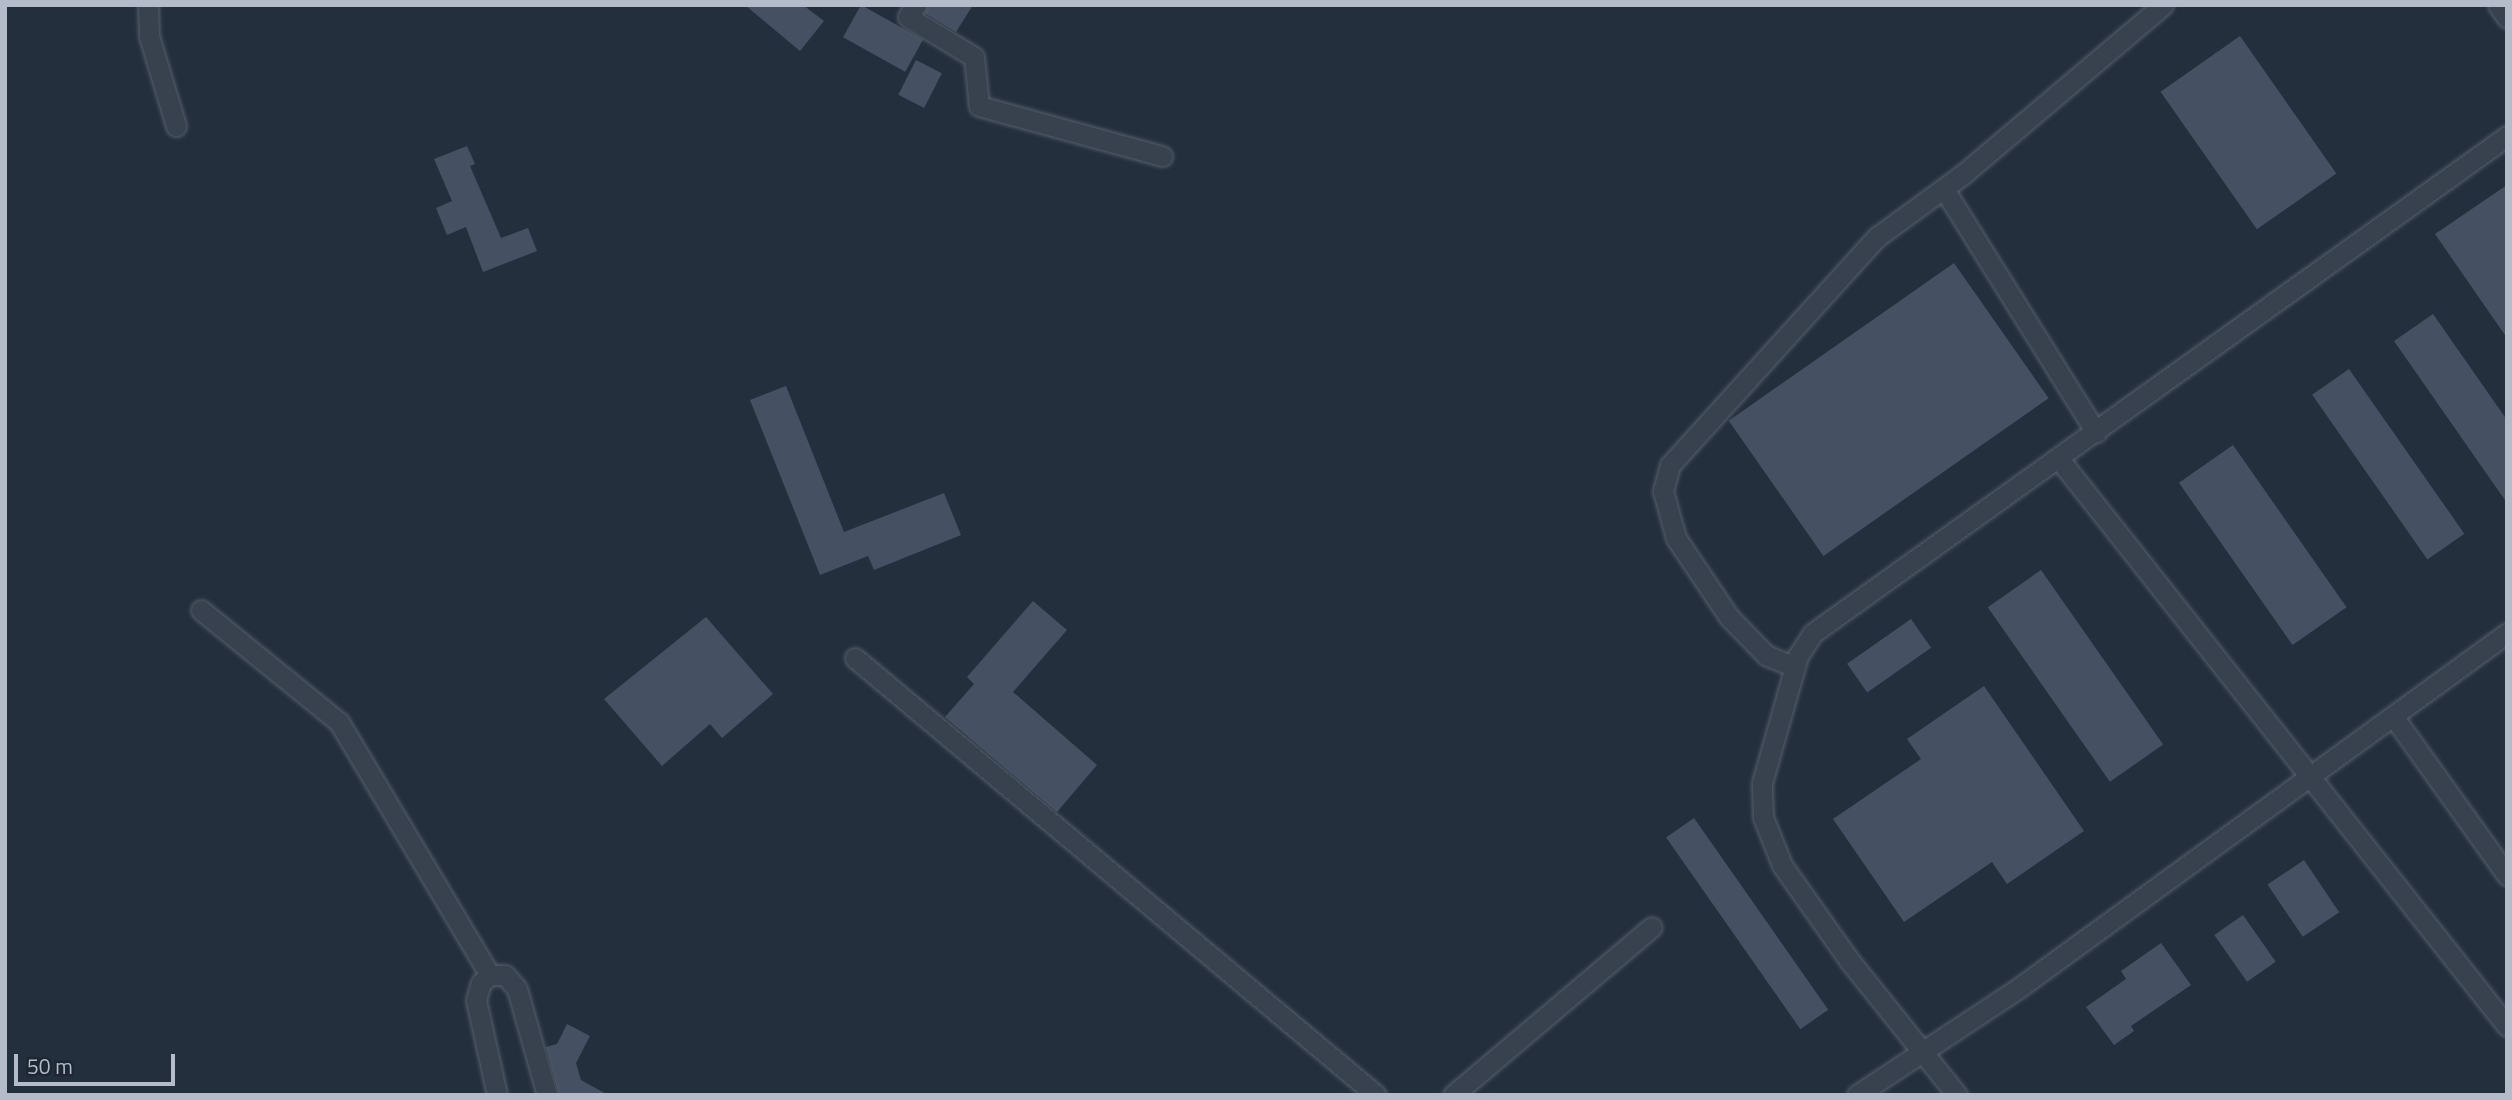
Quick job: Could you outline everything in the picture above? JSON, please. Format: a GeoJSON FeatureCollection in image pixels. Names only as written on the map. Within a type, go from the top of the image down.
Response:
{"type":"FeatureCollection","features":[{"type":"Feature","properties":{"kind":"street"},"geometry":{"type":"LineString","coordinates":[[148,5],[149,36],[176,126]]}},
{"type":"Feature","properties":{"kind":"street"},"geometry":{"type":"LineString","coordinates":[[916,5],[908,17],[974,57],[979,106],[1162,156]]}},
{"type":"Feature","properties":{"kind":"street"},"geometry":{"type":"LineString","coordinates":[[1795,667],[1766,655],[1729,617],[1676,538],[1663,491],[1670,465],[1877,237],[1944,189],[2163,5]]}},
{"type":"Feature","properties":{"kind":"street"},"geometry":{"type":"LineString","coordinates":[[2498,5],[2507,18]]}},
{"type":"Feature","properties":{"kind":"street"},"geometry":{"type":"LineString","coordinates":[[1957,1095],[1918,1050],[1782,865],[1763,817],[1762,783],[1795,667],[1813,633],[2507,136]]}},
{"type":"Feature","properties":{"kind":"street"},"geometry":{"type":"LineString","coordinates":[[1944,189],[2096,432]]}},
{"type":"Feature","properties":{"kind":"street"},"geometry":{"type":"LineString","coordinates":[[2059,459],[2507,1026]]}},
{"type":"Feature","properties":{"kind":"street"},"geometry":{"type":"LineString","coordinates":[[201,610],[339,722],[490,975]]}},
{"type":"Feature","properties":{"kind":"street"},"geometry":{"type":"LineString","coordinates":[[1857,1095],[1918,1050],[2020,987],[2507,633]]}},
{"type":"Feature","properties":{"kind":"street"},"geometry":{"type":"LineString","coordinates":[[855,657],[1376,1095]]}},
{"type":"Feature","properties":{"kind":"street"},"geometry":{"type":"LineString","coordinates":[[2393,716],[2507,875]]}},
{"type":"Feature","properties":{"kind":"street"},"geometry":{"type":"LineString","coordinates":[[1453,1095],[1652,927]]}},
{"type":"Feature","properties":{"kind":"street"},"geometry":{"type":"LineString","coordinates":[[497,1095],[476,1000],[481,983],[490,975],[505,975],[517,989],[547,1095]]}},
{"type":"Feature","properties":{"kind":"building"},"geometry":{"type":"Polygon","coordinates":[[[745,5],[803,5],[824,21],[800,51],[745,5]]]}},
{"type":"Feature","properties":{"kind":"building"},"geometry":{"type":"Polygon","coordinates":[[[861,5],[923,39],[905,72],[843,37],[861,5]]]}},
{"type":"Feature","properties":{"kind":"building"},"geometry":{"type":"Polygon","coordinates":[[[928,5],[973,5],[956,32],[925,13],[928,5]]]}},
{"type":"Feature","properties":{"kind":"building"},"geometry":{"type":"Polygon","coordinates":[[[2240,36],[2336,174],[2257,229],[2161,92],[2240,36]]]}},
{"type":"Feature","properties":{"kind":"building"},"geometry":{"type":"Polygon","coordinates":[[[916,60],[942,73],[924,108],[898,95],[916,60]]]}},
{"type":"Feature","properties":{"kind":"building"},"geometry":{"type":"Polygon","coordinates":[[[467,146],[475,164],[470,166],[501,238],[528,228],[537,251],[483,272],[466,227],[447,235],[436,208],[452,201],[434,159],[467,146]]]}},
{"type":"Feature","properties":{"kind":"building"},"geometry":{"type":"Polygon","coordinates":[[[2507,185],[2507,338],[2435,234],[2507,185]]]}},
{"type":"Feature","properties":{"kind":"building"},"geometry":{"type":"Polygon","coordinates":[[[1954,263],[2049,398],[1823,556],[1729,421],[1954,263]]]}},
{"type":"Feature","properties":{"kind":"building"},"geometry":{"type":"Polygon","coordinates":[[[2433,314],[2507,420],[2507,503],[2394,341],[2433,314]]]}},
{"type":"Feature","properties":{"kind":"building"},"geometry":{"type":"Polygon","coordinates":[[[2349,369],[2464,534],[2427,559],[2312,395],[2349,369]]]}},
{"type":"Feature","properties":{"kind":"building"},"geometry":{"type":"Polygon","coordinates":[[[786,386],[844,532],[944,493],[961,535],[874,570],[868,556],[820,575],[750,400],[786,386]]]}},
{"type":"Feature","properties":{"kind":"building"},"geometry":{"type":"Polygon","coordinates":[[[2233,445],[2347,607],[2293,645],[2179,483],[2233,445]]]}},
{"type":"Feature","properties":{"kind":"building"},"geometry":{"type":"Polygon","coordinates":[[[2041,570],[2163,744],[2110,782],[1988,607],[2041,570]]]}},
{"type":"Feature","properties":{"kind":"building"},"geometry":{"type":"Polygon","coordinates":[[[1033,601],[1067,630],[1013,692],[1097,765],[1057,812],[945,717],[974,684],[967,677],[1033,601]]]}},
{"type":"Feature","properties":{"kind":"building"},"geometry":{"type":"Polygon","coordinates":[[[706,617],[773,694],[722,738],[710,724],[662,766],[604,699],[706,617]]]}},
{"type":"Feature","properties":{"kind":"building"},"geometry":{"type":"Polygon","coordinates":[[[1911,619],[1931,648],[1867,692],[1847,664],[1911,619]]]}},
{"type":"Feature","properties":{"kind":"building"},"geometry":{"type":"Polygon","coordinates":[[[1984,686],[2084,831],[2007,884],[1992,862],[1904,922],[1833,819],[1921,759],[1907,739],[1984,686]]]}},
{"type":"Feature","properties":{"kind":"building"},"geometry":{"type":"Polygon","coordinates":[[[1694,818],[1828,1010],[1800,1029],[1666,838],[1694,818]]]}},
{"type":"Feature","properties":{"kind":"building"},"geometry":{"type":"Polygon","coordinates":[[[2304,860],[2339,912],[2303,937],[2268,885],[2304,860]]]}},
{"type":"Feature","properties":{"kind":"building"},"geometry":{"type":"Polygon","coordinates":[[[2243,915],[2276,962],[2247,982],[2214,935],[2243,915]]]}},
{"type":"Feature","properties":{"kind":"building"},"geometry":{"type":"Polygon","coordinates":[[[2161,943],[2191,985],[2131,1026],[2134,1031],[2114,1045],[2086,1007],[2126,979],[2121,971],[2161,943]]]}},
{"type":"Feature","properties":{"kind":"building"},"geometry":{"type":"Polygon","coordinates":[[[567,1024],[590,1036],[576,1063],[581,1080],[608,1095],[559,1095],[546,1047],[557,1044],[567,1024]]]}}]}
